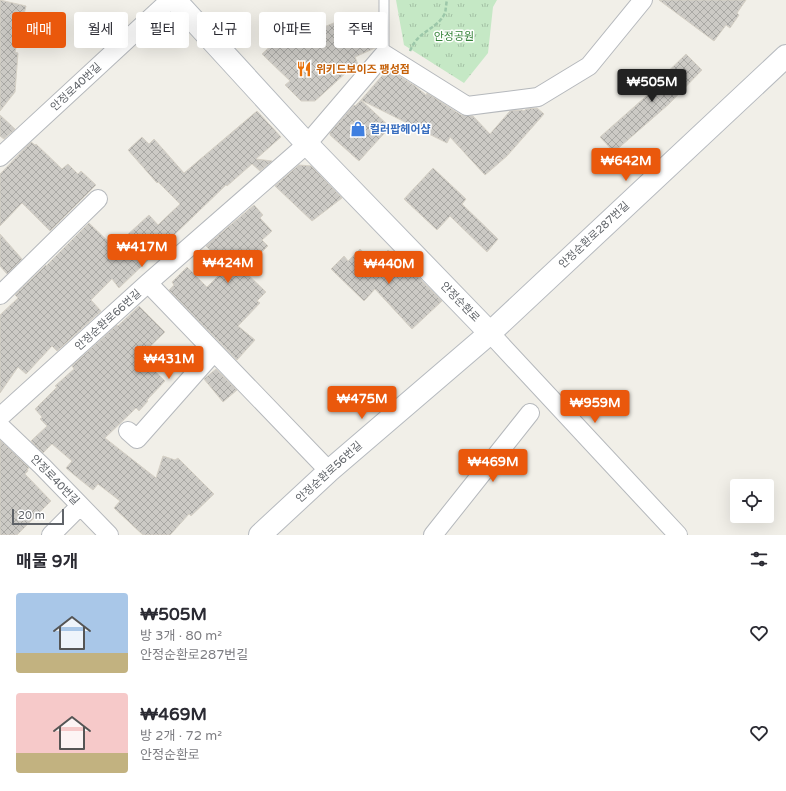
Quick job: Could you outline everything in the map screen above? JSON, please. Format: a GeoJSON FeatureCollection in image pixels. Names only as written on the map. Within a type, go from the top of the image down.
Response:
{"type":"FeatureCollection","features":[{"type":"Feature","properties":{"kind":"street","name":"안정로40번길"},"geometry":{"type":"LineString","coordinates":[[0,157],[170,0]]}},
{"type":"Feature","properties":{"kind":"street","name":"안정순환로"},"geometry":{"type":"LineString","coordinates":[[175,0],[307,144],[490,332],[678,535]]}},
{"type":"Feature","properties":{"kind":"street"},"geometry":{"type":"LineString","coordinates":[[384,54],[467,106],[538,97],[589,66],[643,0]]}},
{"type":"Feature","properties":{"kind":"street","name":"안정순환로66번길"},"geometry":{"type":"LineString","coordinates":[[0,417],[148,283],[307,144],[384,54]]}},
{"type":"Feature","properties":{"kind":"street","name":"안정순환로287번길"},"geometry":{"type":"LineString","coordinates":[[490,332],[786,56]]}},
{"type":"Feature","properties":{"kind":"street"},"geometry":{"type":"LineString","coordinates":[[0,295],[98,199]]}},
{"type":"Feature","properties":{"kind":"street"},"geometry":{"type":"LineString","coordinates":[[148,283],[329,471]]}},
{"type":"Feature","properties":{"kind":"street","name":"안정순환로56번길"},"geometry":{"type":"LineString","coordinates":[[260,535],[329,471],[490,332]]}},
{"type":"Feature","properties":{"kind":"street"},"geometry":{"type":"LineString","coordinates":[[128,431],[137,439],[214,352]]}},
{"type":"Feature","properties":{"kind":"street"},"geometry":{"type":"LineString","coordinates":[[433,535],[530,413]]}},
{"type":"Feature","properties":{"kind":"street","name":"안정로40번길"},"geometry":{"type":"LineString","coordinates":[[0,426],[42,466],[109,535]]}},
{"type":"Feature","properties":{"kind":"street"},"geometry":{"type":"LineString","coordinates":[[51,535],[80,506]]}},
{"type":"Feature","properties":{"kind":"lane"},"geometry":{"type":"LineString","coordinates":[[384,0],[384,54]]}},
{"type":"Feature","properties":{"kind":"path"},"geometry":{"type":"LineString","coordinates":[[402,66],[407,61],[417,38],[439,20],[445,12],[447,0]]}},
{"type":"Feature","properties":{"kind":"green space","name":"안정공원"},"geometry":{"type":"Polygon","coordinates":[[[396,0],[497,0],[493,7],[488,53],[464,83],[404,45],[396,0]]]}},
{"type":"Feature","properties":{"kind":"building"},"geometry":{"type":"Polygon","coordinates":[[[0,0],[26,6],[25,12],[12,12],[12,48],[16,48],[15,52],[18,53],[15,92],[0,111],[0,0]]]}},
{"type":"Feature","properties":{"kind":"building"},"geometry":{"type":"Polygon","coordinates":[[[659,0],[746,0],[737,13],[739,15],[730,28],[726,25],[714,41],[659,0]]]}},
{"type":"Feature","properties":{"kind":"building"},"geometry":{"type":"Polygon","coordinates":[[[334,23],[334,48],[375,48],[355,57],[359,67],[348,71],[315,101],[301,101],[285,85],[290,81],[262,54],[268,48],[326,48],[326,26],[334,23]]]}},
{"type":"Feature","properties":{"kind":"building"},"geometry":{"type":"Polygon","coordinates":[[[686,54],[702,70],[669,104],[614,152],[600,137],[652,91],[650,89],[686,54]]]}},
{"type":"Feature","properties":{"kind":"building"},"geometry":{"type":"Polygon","coordinates":[[[388,69],[415,86],[426,95],[427,93],[461,115],[473,116],[490,134],[510,111],[524,111],[526,109],[537,108],[544,114],[507,156],[485,175],[450,137],[447,143],[361,100],[388,69]]]}},
{"type":"Feature","properties":{"kind":"building"},"geometry":{"type":"Polygon","coordinates":[[[361,100],[390,127],[359,161],[330,135],[330,133],[354,105],[355,106],[361,100]]]}},
{"type":"Feature","properties":{"kind":"building"},"geometry":{"type":"Polygon","coordinates":[[[257,111],[281,137],[256,159],[272,161],[260,171],[252,164],[227,186],[226,185],[119,288],[112,279],[91,300],[101,311],[57,351],[52,346],[26,374],[18,367],[0,393],[0,315],[18,298],[15,295],[89,223],[114,247],[149,215],[158,225],[180,204],[158,182],[157,183],[128,150],[142,137],[149,144],[154,139],[184,173],[257,111]]]}},
{"type":"Feature","properties":{"kind":"building"},"geometry":{"type":"Polygon","coordinates":[[[0,115],[15,129],[4,139],[0,136],[0,115]]]}},
{"type":"Feature","properties":{"kind":"building"},"geometry":{"type":"Polygon","coordinates":[[[31,142],[35,145],[36,144],[62,169],[68,164],[78,174],[81,171],[96,185],[50,231],[22,203],[0,226],[0,174],[31,142]]]}},
{"type":"Feature","properties":{"kind":"building"},"geometry":{"type":"Polygon","coordinates":[[[299,165],[311,166],[342,198],[312,221],[275,186],[299,165]]]}},
{"type":"Feature","properties":{"kind":"building"},"geometry":{"type":"Polygon","coordinates":[[[433,168],[466,199],[462,204],[498,239],[487,252],[450,216],[437,230],[404,199],[433,168]]]}},
{"type":"Feature","properties":{"kind":"building"},"geometry":{"type":"Polygon","coordinates":[[[254,205],[263,215],[260,218],[272,231],[262,240],[268,246],[243,270],[266,292],[257,301],[260,303],[238,326],[255,340],[237,360],[169,290],[174,285],[172,282],[187,267],[207,287],[227,267],[206,246],[254,205]]]}},
{"type":"Feature","properties":{"kind":"building"},"geometry":{"type":"Polygon","coordinates":[[[0,234],[22,259],[7,274],[0,266],[0,234]]]}},
{"type":"Feature","properties":{"kind":"building"},"geometry":{"type":"Polygon","coordinates":[[[360,249],[375,263],[388,250],[442,301],[412,329],[375,289],[364,301],[331,269],[344,256],[348,261],[360,249]]]}},
{"type":"Feature","properties":{"kind":"building"},"geometry":{"type":"Polygon","coordinates":[[[139,306],[165,332],[140,356],[165,381],[139,411],[136,408],[105,438],[156,478],[163,456],[175,460],[178,458],[214,494],[191,516],[189,514],[170,535],[143,535],[114,508],[120,501],[98,484],[93,490],[66,468],[72,461],[52,444],[43,453],[31,441],[47,426],[40,419],[42,417],[35,409],[57,387],[55,386],[74,369],[72,366],[139,306]]]}},
{"type":"Feature","properties":{"kind":"building"},"geometry":{"type":"Polygon","coordinates":[[[216,369],[237,390],[223,402],[204,379],[216,369]]]}},
{"type":"Feature","properties":{"kind":"building"},"geometry":{"type":"Polygon","coordinates":[[[0,440],[29,468],[25,474],[51,501],[17,535],[0,535],[0,440]]]}},
{"type":"Feature","properties":{"kind":"place","name":"위키드보이즈 팽성점"},"geometry":{"type":"Point","coordinates":[304,69]}},
{"type":"Feature","properties":{"kind":"place","name":"컬러팝헤어샵"},"geometry":{"type":"Point","coordinates":[358,129]}}]}
